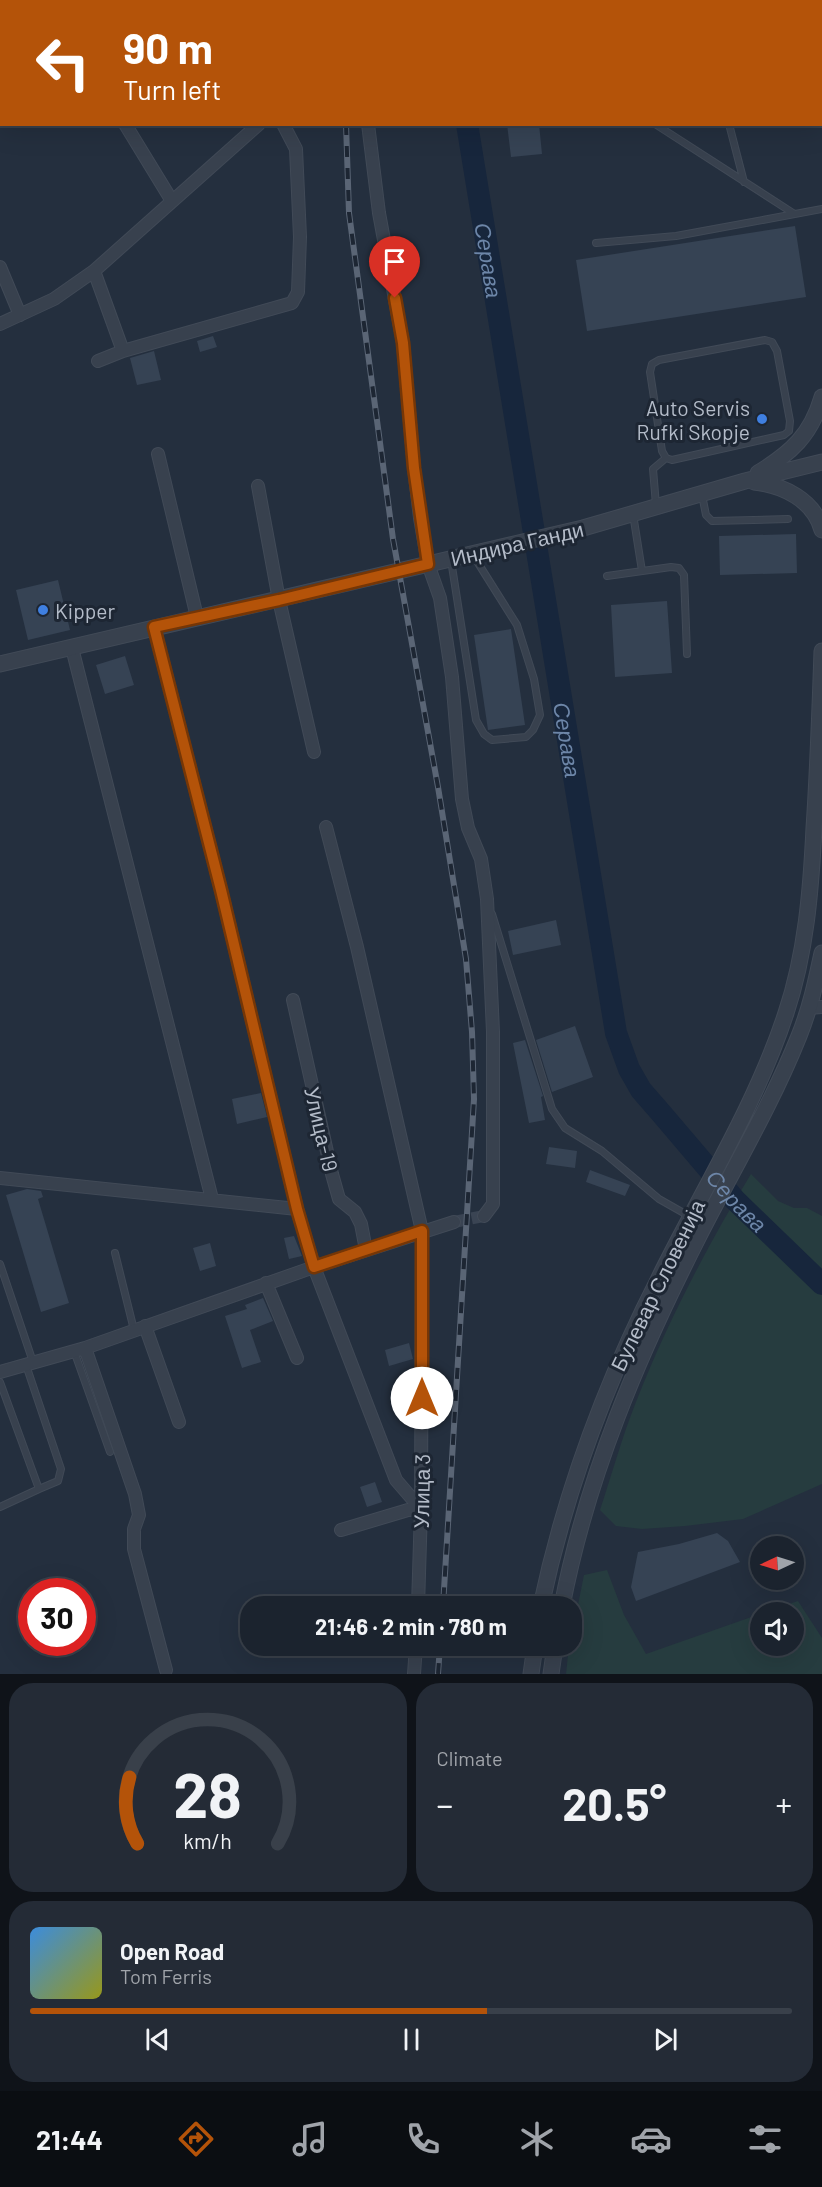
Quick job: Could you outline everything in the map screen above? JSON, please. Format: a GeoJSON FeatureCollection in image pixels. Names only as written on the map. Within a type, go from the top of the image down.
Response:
{"type":"FeatureCollection","features":[{"type":"Feature","properties":{"kind":"street"},"geometry":{"type":"LineString","coordinates":[[126,126],[172,201]]}},
{"type":"Feature","properties":{"kind":"street"},"geometry":{"type":"LineString","coordinates":[[98,361],[123,351],[292,303],[298,292],[300,237],[296,148],[284,126]]}},
{"type":"Feature","properties":{"kind":"street"},"geometry":{"type":"LineString","coordinates":[[368,126],[379,213],[403,343],[414,468],[428,564],[440,598],[452,677],[462,799],[468,828],[481,859],[488,899],[493,1032],[493,1204],[484,1216]]}},
{"type":"Feature","properties":{"kind":"street"},"geometry":{"type":"LineString","coordinates":[[0,324],[54,299],[94,271],[172,201],[244,129]]}},
{"type":"Feature","properties":{"kind":"street"},"geometry":{"type":"LineString","coordinates":[[0,267],[20,315]]}},
{"type":"Feature","properties":{"kind":"street"},"geometry":{"type":"LineString","coordinates":[[94,271],[123,351]]}},
{"type":"Feature","properties":{"kind":"street"},"geometry":{"type":"LineString","coordinates":[[745,481],[790,451],[807,432],[817,416],[822,397]]}},
{"type":"Feature","properties":{"kind":"street"},"geometry":{"type":"LineString","coordinates":[[158,454],[197,617]]}},
{"type":"Feature","properties":{"kind":"street","name":"Индира Ганди"},"geometry":{"type":"LineString","coordinates":[[0,664],[552,536],[745,481],[822,462]]}},
{"type":"Feature","properties":{"kind":"street"},"geometry":{"type":"LineString","coordinates":[[745,481],[768,483],[789,491],[807,504],[822,530]]}},
{"type":"Feature","properties":{"kind":"street"},"geometry":{"type":"LineString","coordinates":[[258,486],[279,600],[314,752]]}},
{"type":"Feature","properties":{"kind":"street"},"geometry":{"type":"LineString","coordinates":[[154,627],[221,890],[297,1209],[314,1267],[396,1480],[421,1509]]}},
{"type":"Feature","properties":{"kind":"street"},"geometry":{"type":"LineString","coordinates":[[72,648],[212,1199]]}},
{"type":"Feature","properties":{"kind":"street","name":"Булевар Словенија"},"geometry":{"type":"LineString","coordinates":[[543,1596],[569,1499],[593,1428],[626,1346],[770,1057],[787,1011],[800,961],[810,895],[822,651]]}},
{"type":"Feature","properties":{"kind":"street","name":"Улица 3"},"geometry":{"type":"LineString","coordinates":[[326,827],[357,947],[422,1231],[421,1509],[417,1596]]}},
{"type":"Feature","properties":{"kind":"street","name":"Булевар Словенија"},"geometry":{"type":"LineString","coordinates":[[564,1596],[587,1503],[610,1431],[660,1314],[745,1151],[800,1034],[815,1008],[822,953]]}},
{"type":"Feature","properties":{"kind":"street","name":"Улица-19"},"geometry":{"type":"LineString","coordinates":[[293,1000],[339,1199],[355,1212],[361,1224],[366,1250]]}},
{"type":"Feature","properties":{"kind":"street"},"geometry":{"type":"LineString","coordinates":[[0,1178],[297,1209]]}},
{"type":"Feature","properties":{"kind":"street"},"geometry":{"type":"LineString","coordinates":[[0,1372],[80,1349],[266,1283],[454,1222]]}},
{"type":"Feature","properties":{"kind":"street"},"geometry":{"type":"LineString","coordinates":[[266,1283],[297,1358]]}},
{"type":"Feature","properties":{"kind":"street"},"geometry":{"type":"LineString","coordinates":[[140,1328],[179,1422]]}},
{"type":"Feature","properties":{"kind":"street"},"geometry":{"type":"LineString","coordinates":[[80,1349],[135,1494],[139,1515],[134,1529],[134,1548],[166,1670]]}},
{"type":"Feature","properties":{"kind":"street"},"geometry":{"type":"LineString","coordinates":[[341,1530],[408,1510],[421,1509]]}},
{"type":"Feature","properties":{"kind":"street"},"geometry":{"type":"LineString","coordinates":[[414,1674],[415,1656]]}},
{"type":"Feature","properties":{"kind":"street"},"geometry":{"type":"LineString","coordinates":[[531,1674],[534,1656]]}},
{"type":"Feature","properties":{"kind":"street"},"geometry":{"type":"LineString","coordinates":[[551,1674],[554,1656]]}},
{"type":"Feature","properties":{"kind":"lane"},"geometry":{"type":"LineString","coordinates":[[658,126],[794,213]]}},
{"type":"Feature","properties":{"kind":"lane"},"geometry":{"type":"LineString","coordinates":[[730,126],[744,182]]}},
{"type":"Feature","properties":{"kind":"lane"},"geometry":{"type":"LineString","coordinates":[[596,243],[676,236],[822,209]]}},
{"type":"Feature","properties":{"kind":"lane"},"geometry":{"type":"LineString","coordinates":[[765,340],[772,342],[777,351],[789,430],[784,435],[773,438],[672,460],[666,458],[662,451],[650,372],[652,364],[659,360],[765,340]]}},
{"type":"Feature","properties":{"kind":"lane"},"geometry":{"type":"LineString","coordinates":[[656,507],[653,469],[666,458]]}},
{"type":"Feature","properties":{"kind":"lane"},"geometry":{"type":"LineString","coordinates":[[702,493],[706,515],[712,521],[788,519]]}},
{"type":"Feature","properties":{"kind":"lane"},"geometry":{"type":"LineString","coordinates":[[633,514],[642,571]]}},
{"type":"Feature","properties":{"kind":"lane"},"geometry":{"type":"LineString","coordinates":[[451,559],[476,720],[484,734],[492,740],[526,736],[533,730],[540,715],[534,679],[517,624],[472,554]]}},
{"type":"Feature","properties":{"kind":"lane"},"geometry":{"type":"LineString","coordinates":[[607,576],[671,567],[679,568],[684,574],[687,654]]}},
{"type":"Feature","properties":{"kind":"lane"},"geometry":{"type":"LineString","coordinates":[[488,899],[552,1109],[565,1128],[602,1151],[659,1199],[690,1217]]}},
{"type":"Feature","properties":{"kind":"lane"},"geometry":{"type":"LineString","coordinates":[[114,1253],[140,1328]]}},
{"type":"Feature","properties":{"kind":"lane"},"geometry":{"type":"LineString","coordinates":[[0,1264],[61,1470],[58,1481],[0,1507]]}},
{"type":"Feature","properties":{"kind":"lane"},"geometry":{"type":"LineString","coordinates":[[80,1349],[110,1452]]}},
{"type":"Feature","properties":{"kind":"lane"},"geometry":{"type":"LineString","coordinates":[[0,1382],[39,1489]]}},
{"type":"Feature","properties":{"kind":"green space"},"geometry":{"type":"Polygon","coordinates":[[[751,1174],[778,1201],[794,1208],[807,1208],[822,1216],[822,1484],[743,1519],[642,1529],[616,1526],[600,1510],[631,1415],[648,1372],[689,1285],[751,1174]]]}},
{"type":"Feature","properties":{"kind":"green space"},"geometry":{"type":"Polygon","coordinates":[[[607,1570],[624,1615],[646,1654],[750,1618],[750,1656],[804,1656],[804,1610],[822,1638],[822,1674],[566,1674],[568,1656],[582,1656],[582,1596],[580,1596],[584,1575],[607,1570]]]}},
{"type":"Feature","properties":{"kind":"building"},"geometry":{"type":"Polygon","coordinates":[[[507,126],[539,126],[542,154],[511,157],[507,126]]]}},
{"type":"Feature","properties":{"kind":"building"},"geometry":{"type":"Polygon","coordinates":[[[795,226],[806,297],[587,331],[576,260],[795,226]]]}},
{"type":"Feature","properties":{"kind":"building"},"geometry":{"type":"Polygon","coordinates":[[[213,336],[217,347],[200,352],[197,341],[213,336]]]}},
{"type":"Feature","properties":{"kind":"building"},"geometry":{"type":"Polygon","coordinates":[[[154,351],[161,380],[137,385],[130,358],[154,351]]]}},
{"type":"Feature","properties":{"kind":"building"},"geometry":{"type":"Polygon","coordinates":[[[796,534],[797,573],[720,575],[719,536],[796,534]]]}},
{"type":"Feature","properties":{"kind":"building","name":"Kipper"},"geometry":{"type":"Polygon","coordinates":[[[58,580],[70,630],[28,640],[16,590],[58,580]]]}},
{"type":"Feature","properties":{"kind":"building"},"geometry":{"type":"Polygon","coordinates":[[[667,601],[672,673],[615,677],[611,605],[667,601]]]}},
{"type":"Feature","properties":{"kind":"building"},"geometry":{"type":"Polygon","coordinates":[[[511,629],[525,725],[488,730],[474,635],[511,629]]]}},
{"type":"Feature","properties":{"kind":"building"},"geometry":{"type":"Polygon","coordinates":[[[125,656],[134,685],[105,694],[96,665],[125,656]]]}},
{"type":"Feature","properties":{"kind":"building"},"geometry":{"type":"Polygon","coordinates":[[[556,920],[561,945],[513,955],[508,931],[556,920]]]}},
{"type":"Feature","properties":{"kind":"building"},"geometry":{"type":"Polygon","coordinates":[[[575,1026],[593,1077],[552,1092],[536,1040],[575,1026]]]}},
{"type":"Feature","properties":{"kind":"building"},"geometry":{"type":"Polygon","coordinates":[[[525,1040],[543,1096],[541,1097],[545,1120],[529,1123],[513,1043],[525,1040]]]}},
{"type":"Feature","properties":{"kind":"building"},"geometry":{"type":"Polygon","coordinates":[[[261,1093],[267,1117],[237,1124],[232,1099],[261,1093]]]}},
{"type":"Feature","properties":{"kind":"building"},"geometry":{"type":"Polygon","coordinates":[[[549,1147],[577,1151],[575,1168],[546,1164],[549,1147]]]}},
{"type":"Feature","properties":{"kind":"building"},"geometry":{"type":"Polygon","coordinates":[[[590,1170],[630,1185],[625,1196],[586,1182],[590,1170]]]}},
{"type":"Feature","properties":{"kind":"building"},"geometry":{"type":"Polygon","coordinates":[[[27,1189],[41,1191],[43,1197],[38,1199],[69,1303],[41,1312],[6,1195],[27,1189]]]}},
{"type":"Feature","properties":{"kind":"building"},"geometry":{"type":"Polygon","coordinates":[[[294,1236],[302,1256],[289,1259],[284,1238],[294,1236]]]}},
{"type":"Feature","properties":{"kind":"building"},"geometry":{"type":"Polygon","coordinates":[[[210,1243],[216,1266],[200,1271],[193,1248],[210,1243]]]}},
{"type":"Feature","properties":{"kind":"building"},"geometry":{"type":"Polygon","coordinates":[[[263,1298],[273,1321],[250,1330],[261,1362],[242,1368],[225,1316],[247,1309],[245,1305],[263,1298]]]}},
{"type":"Feature","properties":{"kind":"building"},"geometry":{"type":"Polygon","coordinates":[[[409,1343],[413,1359],[389,1366],[385,1350],[409,1343]]]}},
{"type":"Feature","properties":{"kind":"building"},"geometry":{"type":"Polygon","coordinates":[[[375,1482],[382,1502],[367,1507],[360,1487],[375,1482]]]}},
{"type":"Feature","properties":{"kind":"building"},"geometry":{"type":"Polygon","coordinates":[[[717,1533],[728,1541],[740,1562],[636,1601],[631,1587],[638,1552],[679,1544],[717,1533]]]}},
{"type":"Feature","properties":{"kind":"waterway","name":"Серава"},"geometry":{"type":"LineString","coordinates":[[467,126],[616,1033],[629,1069],[641,1090],[735,1200],[822,1284]]}},
{"type":"Feature","properties":{"kind":"tunnel"},"geometry":{"type":"LineString","coordinates":[[454,1222],[484,1216]]}},
{"type":"Feature","properties":{"kind":"railway"},"geometry":{"type":"LineString","coordinates":[[346,126],[349,213],[393,539],[438,787],[466,959],[472,1032],[474,1099],[444,1596]]}},
{"type":"Feature","properties":{"kind":"railway"},"geometry":{"type":"LineString","coordinates":[[438,1674],[439,1656]]}},
{"type":"Feature","properties":{"kind":"place","name":"Auto Servis Rufki Skopje"},"geometry":{"type":"Point","coordinates":[762,419]}},
{"type":"Feature","properties":{"kind":"place","name":"Kipper"},"geometry":{"type":"Point","coordinates":[43,610]}},
{"type":"Feature","properties":{"kind":"route"},"geometry":{"type":"LineString","coordinates":[[395,298],[403,343],[414,468],[428,564],[154,627],[221,890],[297,1209],[314,1267],[422,1231],[422,1398]]}}]}
